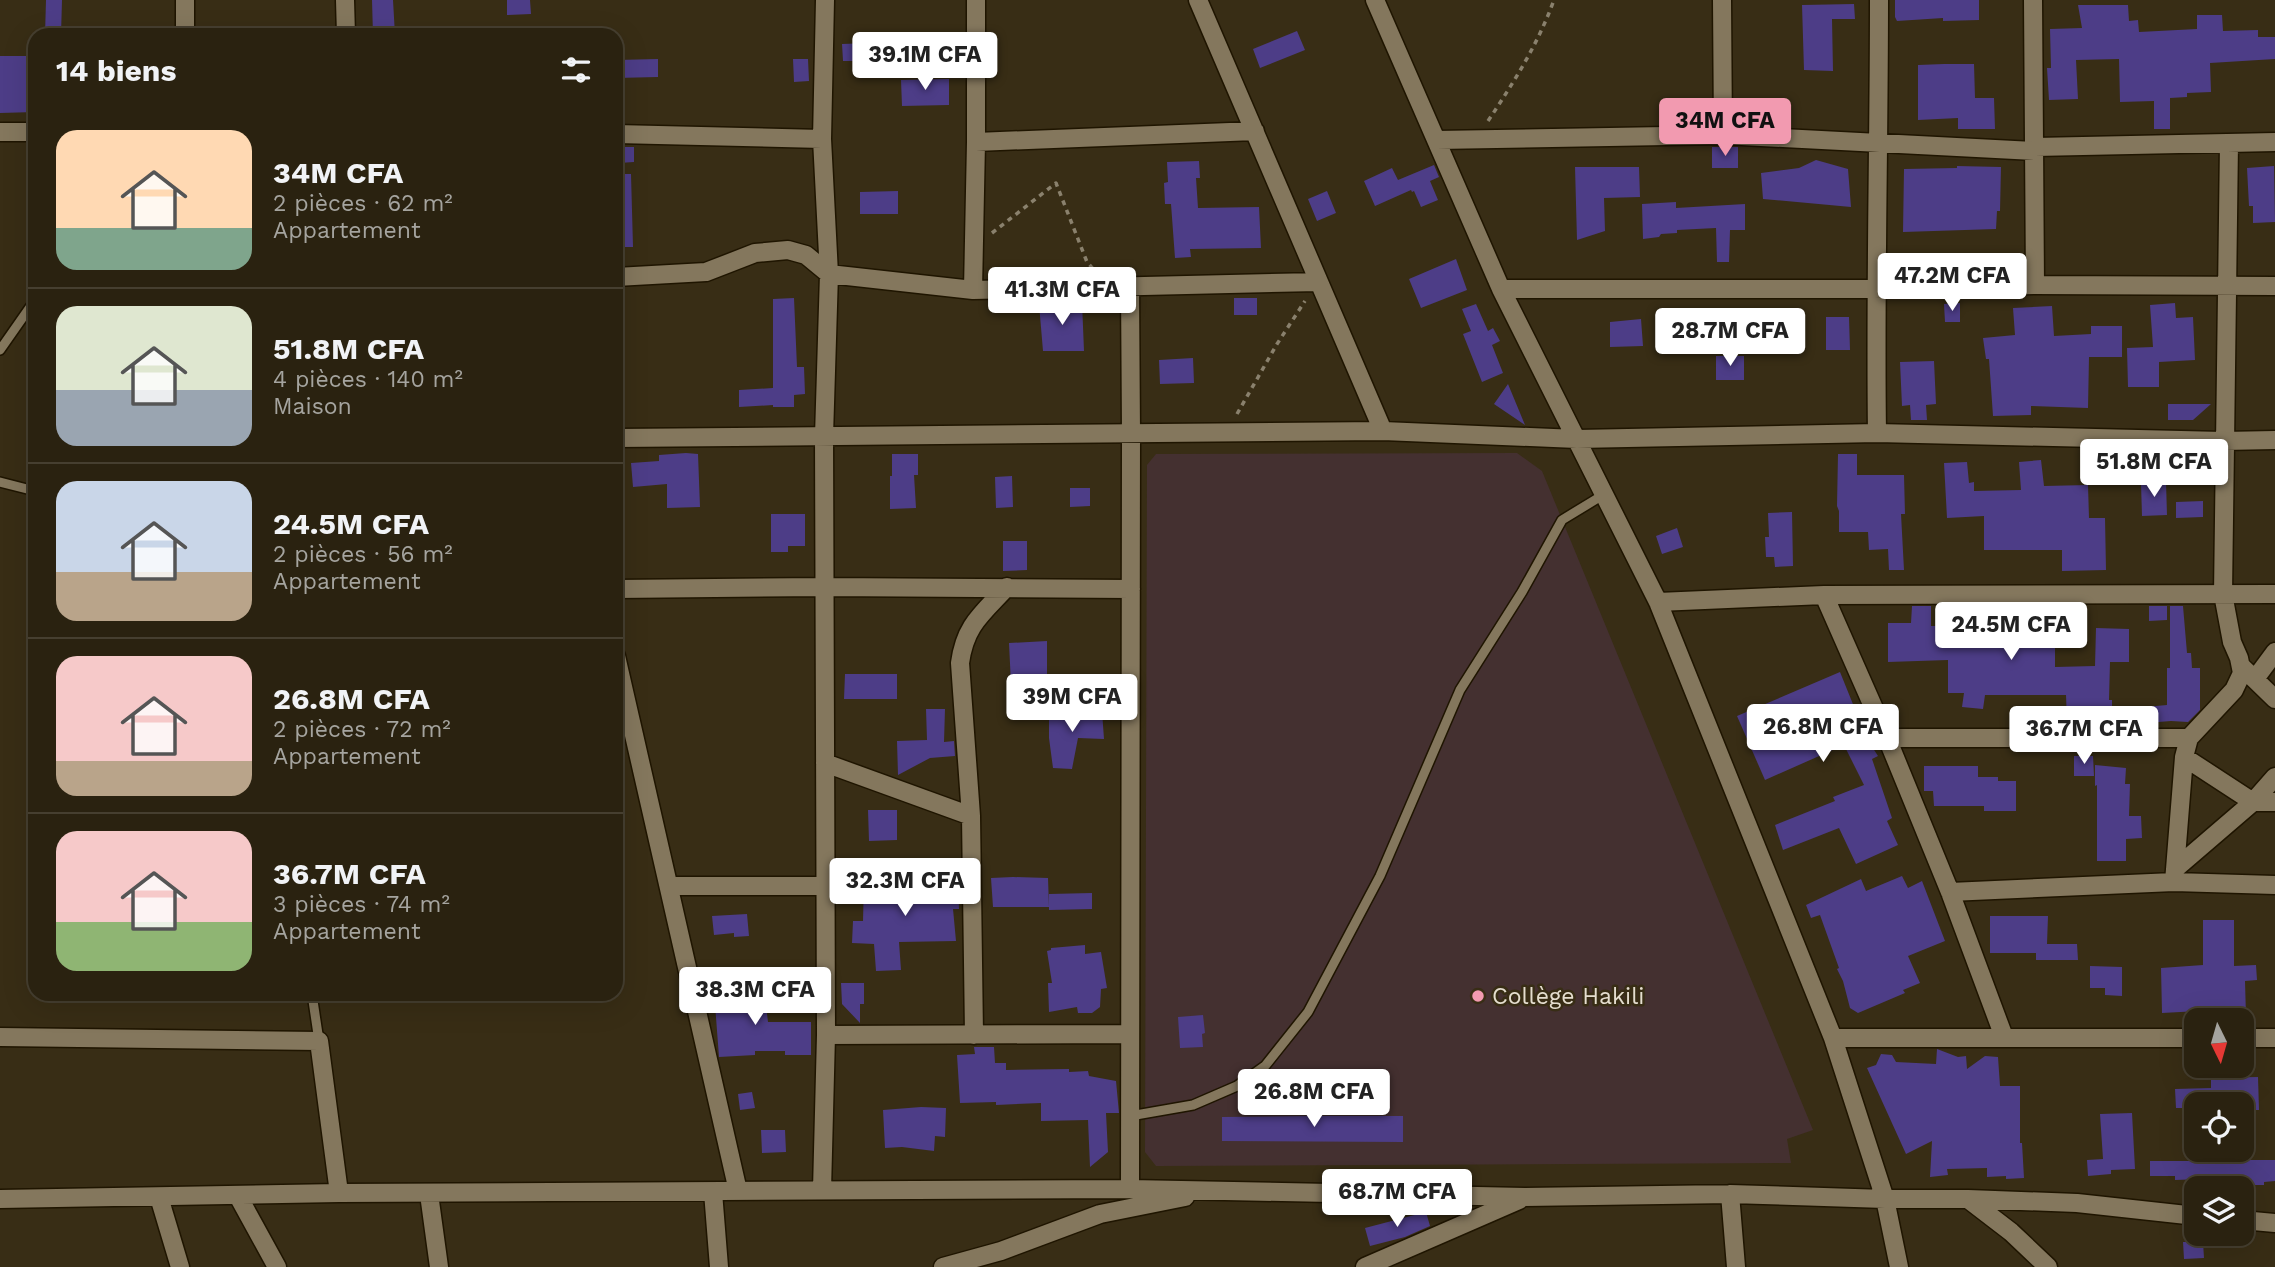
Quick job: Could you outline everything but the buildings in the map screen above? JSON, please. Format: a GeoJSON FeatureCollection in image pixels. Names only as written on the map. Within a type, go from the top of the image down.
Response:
{"type":"FeatureCollection","features":[{"type":"Feature","properties":{"kind":"street"},"geometry":{"type":"LineString","coordinates":[[185,0],[185,28]]}},
{"type":"Feature","properties":{"kind":"street"},"geometry":{"type":"LineString","coordinates":[[345,0],[346,28]]}},
{"type":"Feature","properties":{"kind":"street"},"geometry":{"type":"LineString","coordinates":[[822,1190],[826,1035],[824,436],[829,274],[822,139],[825,0]]}},
{"type":"Feature","properties":{"kind":"street"},"geometry":{"type":"LineString","coordinates":[[973,290],[976,0]]}},
{"type":"Feature","properties":{"kind":"street"},"geometry":{"type":"LineString","coordinates":[[1198,0],[1383,431]]}},
{"type":"Feature","properties":{"kind":"street"},"geometry":{"type":"LineString","coordinates":[[1375,0],[1501,289],[1658,602],[1833,1038],[1885,1199],[1899,1267]]}},
{"type":"Feature","properties":{"kind":"street"},"geometry":{"type":"LineString","coordinates":[[1721,0],[1723,135]]}},
{"type":"Feature","properties":{"kind":"street"},"geometry":{"type":"LineString","coordinates":[[1877,433],[1875,289],[1879,0]]}},
{"type":"Feature","properties":{"kind":"street"},"geometry":{"type":"LineString","coordinates":[[2034,0],[2035,285]]}},
{"type":"Feature","properties":{"kind":"street"},"geometry":{"type":"LineString","coordinates":[[976,142],[1255,131]]}},
{"type":"Feature","properties":{"kind":"street"},"geometry":{"type":"LineString","coordinates":[[0,132],[28,132]]}},
{"type":"Feature","properties":{"kind":"street"},"geometry":{"type":"LineString","coordinates":[[623,134],[822,139]]}},
{"type":"Feature","properties":{"kind":"street"},"geometry":{"type":"LineString","coordinates":[[1437,140],[1723,135],[2035,149],[2275,142]]}},
{"type":"Feature","properties":{"kind":"street"},"geometry":{"type":"LineString","coordinates":[[2229,143],[2223,594],[2232,642],[2248,673],[2275,699]]}},
{"type":"Feature","properties":{"kind":"street"},"geometry":{"type":"LineString","coordinates":[[623,277],[706,272],[755,254],[788,250],[806,255],[829,274],[973,290],[1318,282]]}},
{"type":"Feature","properties":{"kind":"street"},"geometry":{"type":"LineString","coordinates":[[1501,289],[2275,286]]}},
{"type":"Feature","properties":{"kind":"street"},"geometry":{"type":"LineString","coordinates":[[1130,288],[1130,1189]]}},
{"type":"Feature","properties":{"kind":"street"},"geometry":{"type":"LineString","coordinates":[[623,438],[1383,431],[1577,439],[1877,433],[2275,440]]}},
{"type":"Feature","properties":{"kind":"street"},"geometry":{"type":"LineString","coordinates":[[974,1035],[971,816],[960,663],[962,644],[972,624],[1007,587]]}},
{"type":"Feature","properties":{"kind":"street"},"geometry":{"type":"LineString","coordinates":[[623,589],[1131,589]]}},
{"type":"Feature","properties":{"kind":"street"},"geometry":{"type":"LineString","coordinates":[[1658,602],[1824,595],[2275,594]]}},
{"type":"Feature","properties":{"kind":"street"},"geometry":{"type":"LineString","coordinates":[[1824,595],[1887,738],[1950,892],[2004,1037]]}},
{"type":"Feature","properties":{"kind":"street"},"geometry":{"type":"LineString","coordinates":[[2174,876],[2184,757],[2189,738],[2234,690],[2242,673],[2248,673],[2275,652]]}},
{"type":"Feature","properties":{"kind":"street"},"geometry":{"type":"LineString","coordinates":[[623,686],[738,1191]]}},
{"type":"Feature","properties":{"kind":"street"},"geometry":{"type":"LineString","coordinates":[[1887,738],[2189,738]]}},
{"type":"Feature","properties":{"kind":"street"},"geometry":{"type":"LineString","coordinates":[[2184,757],[2253,802],[2275,802]]}},
{"type":"Feature","properties":{"kind":"street"},"geometry":{"type":"LineString","coordinates":[[825,763],[971,816]]}},
{"type":"Feature","properties":{"kind":"street"},"geometry":{"type":"LineString","coordinates":[[2174,876],[2253,802],[2275,777]]}},
{"type":"Feature","properties":{"kind":"street"},"geometry":{"type":"LineString","coordinates":[[1950,892],[2174,876],[2275,885]]}},
{"type":"Feature","properties":{"kind":"street"},"geometry":{"type":"LineString","coordinates":[[670,886],[825,886]]}},
{"type":"Feature","properties":{"kind":"street"},"geometry":{"type":"LineString","coordinates":[[826,1035],[1130,1034]]}},
{"type":"Feature","properties":{"kind":"street"},"geometry":{"type":"LineString","coordinates":[[0,1037],[319,1041],[339,1194]]}},
{"type":"Feature","properties":{"kind":"street"},"geometry":{"type":"LineString","coordinates":[[1833,1038],[2184,1038]]}},
{"type":"Feature","properties":{"kind":"street"},"geometry":{"type":"LineString","coordinates":[[2254,1038],[2275,1038]]}},
{"type":"Feature","properties":{"kind":"street"},"geometry":{"type":"LineString","coordinates":[[0,1199],[1130,1189],[1525,1197],[1730,1194],[1968,1199],[2077,1203],[2184,1215]]}},
{"type":"Feature","properties":{"kind":"street"},"geometry":{"type":"LineString","coordinates":[[943,1267],[1003,1259],[1100,1214],[1216,1191]]}},
{"type":"Feature","properties":{"kind":"street"},"geometry":{"type":"LineString","coordinates":[[713,1192],[719,1267]]}},
{"type":"Feature","properties":{"kind":"street"},"geometry":{"type":"LineString","coordinates":[[429,1194],[439,1267]]}},
{"type":"Feature","properties":{"kind":"street"},"geometry":{"type":"LineString","coordinates":[[1730,1194],[1736,1267]]}},
{"type":"Feature","properties":{"kind":"street"},"geometry":{"type":"LineString","coordinates":[[238,1196],[277,1267]]}},
{"type":"Feature","properties":{"kind":"street"},"geometry":{"type":"LineString","coordinates":[[1365,1267],[1525,1197]]}},
{"type":"Feature","properties":{"kind":"street"},"geometry":{"type":"LineString","coordinates":[[159,1198],[180,1267]]}},
{"type":"Feature","properties":{"kind":"street"},"geometry":{"type":"LineString","coordinates":[[1968,1199],[2011,1232],[2048,1267]]}},
{"type":"Feature","properties":{"kind":"street"},"geometry":{"type":"LineString","coordinates":[[2254,1221],[2275,1223]]}},
{"type":"Feature","properties":{"kind":"lane"},"geometry":{"type":"LineString","coordinates":[[0,350],[28,310]]}},
{"type":"Feature","properties":{"kind":"lane"},"geometry":{"type":"LineString","coordinates":[[0,482],[28,489]]}},
{"type":"Feature","properties":{"kind":"lane"},"geometry":{"type":"LineString","coordinates":[[1130,1116],[1193,1105],[1237,1086],[1265,1066],[1308,1012],[1380,876],[1461,690],[1522,592],[1562,520],[1603,495]]}},
{"type":"Feature","properties":{"kind":"lane"},"geometry":{"type":"LineString","coordinates":[[313,1001],[319,1041]]}},
{"type":"Feature","properties":{"kind":"path"},"geometry":{"type":"LineString","coordinates":[[1476,139],[1519,75],[1544,28],[1554,0]]}},
{"type":"Feature","properties":{"kind":"path"},"geometry":{"type":"LineString","coordinates":[[988,236],[1056,183],[1087,262],[1095,272]]}},
{"type":"Feature","properties":{"kind":"path"},"geometry":{"type":"LineString","coordinates":[[1228,432],[1271,354],[1318,282]]}},
{"type":"Feature","properties":{"kind":"shaded area"},"geometry":{"type":"Polygon","coordinates":[[[1517,453],[1542,471],[1813,1130],[1787,1139],[1791,1163],[1156,1166],[1145,1152],[1147,465],[1156,454],[1517,453]]]}},
{"type":"Feature","properties":{"kind":"place","name":"Collège Hakili"},"geometry":{"type":"Point","coordinates":[1478,996]}}]}
